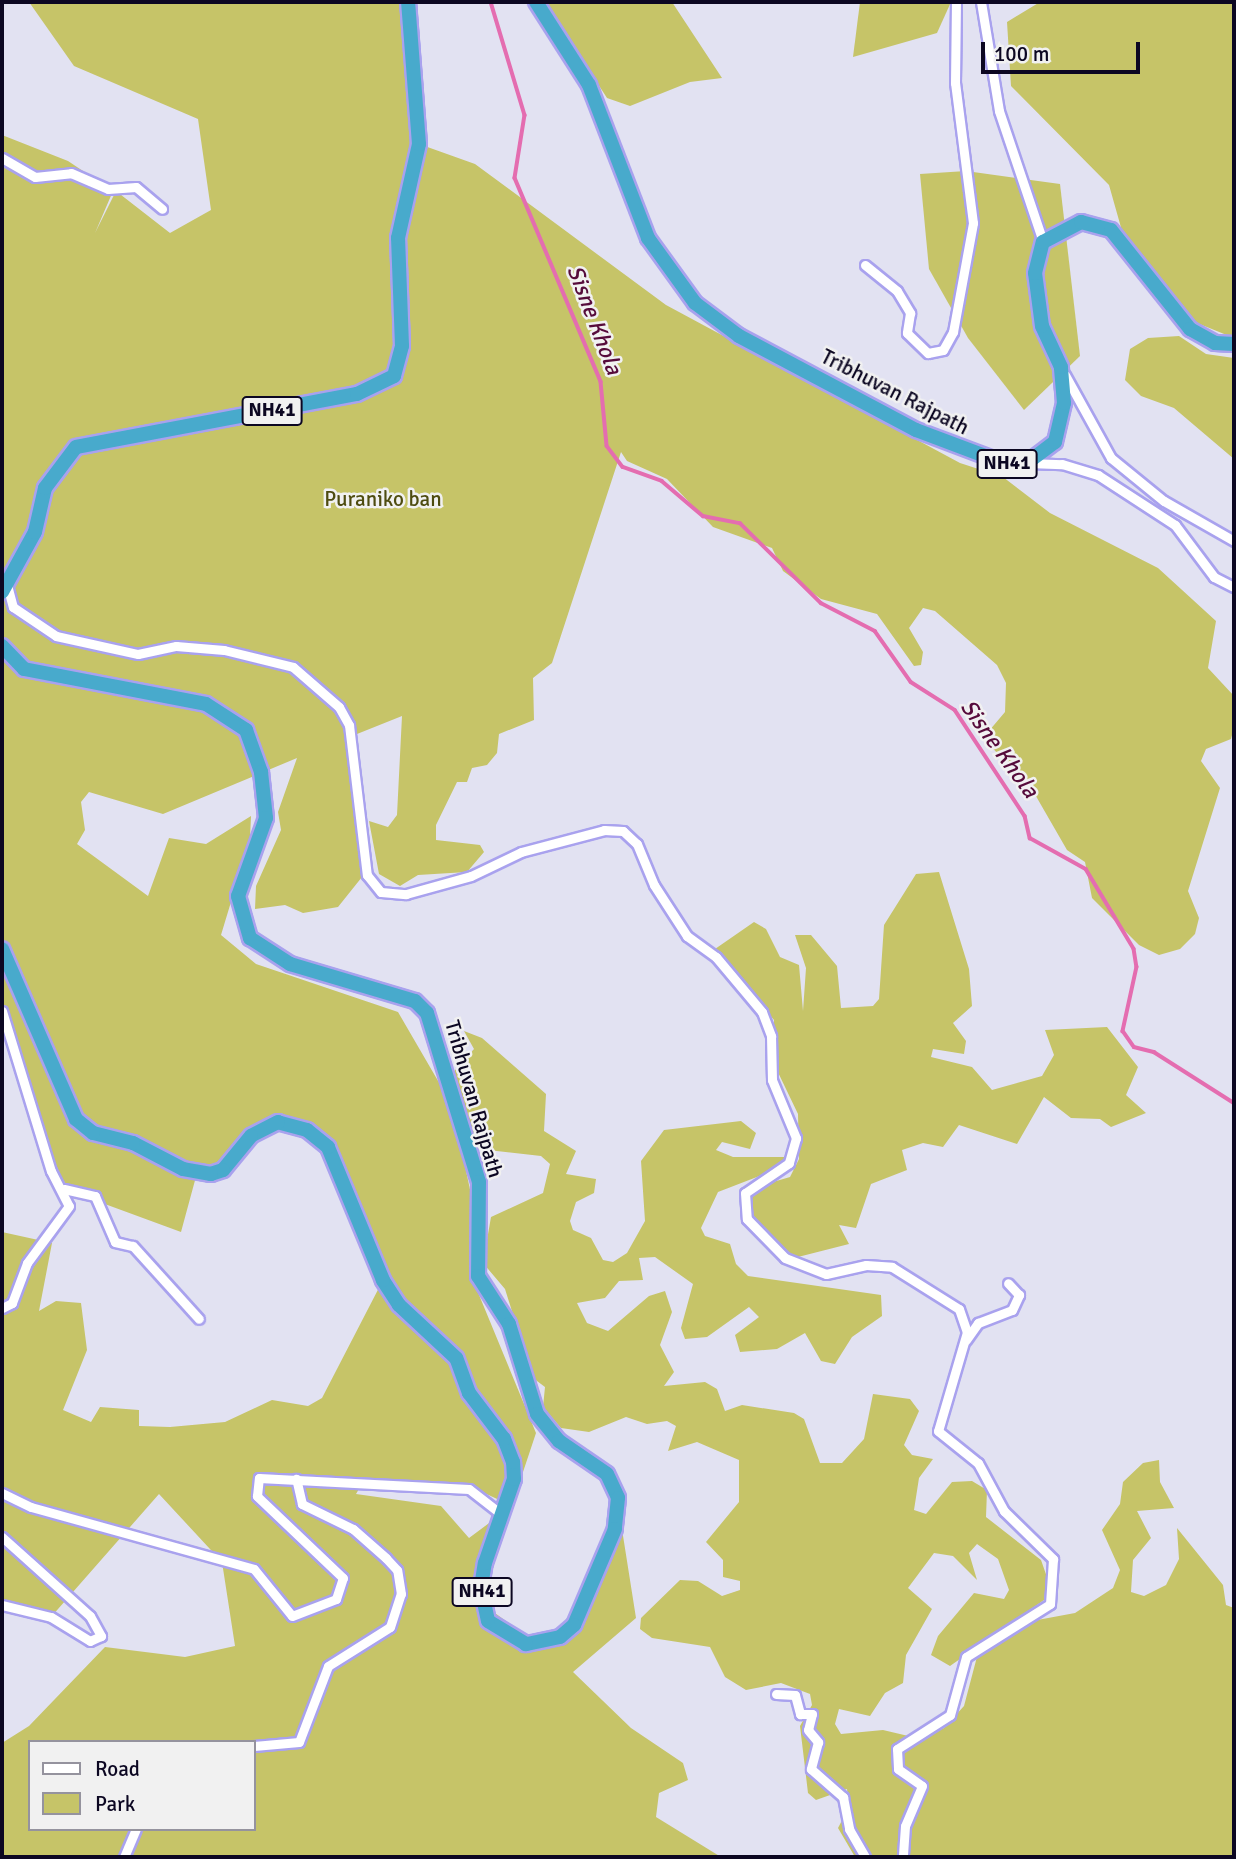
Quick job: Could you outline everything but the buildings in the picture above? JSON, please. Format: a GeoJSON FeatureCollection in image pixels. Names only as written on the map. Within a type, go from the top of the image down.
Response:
{"type":"FeatureCollection","features":[{"type":"Feature","properties":{"kind":"highway","name":"NH41"},"geometry":{"type":"LineString","coordinates":[[4,588],[35,532],[45,488],[76,447],[357,394],[394,376],[402,346],[398,238],[419,144],[408,2]]}},
{"type":"Feature","properties":{"kind":"highway","name":"Tribhuvan Rajpath"},"geometry":{"type":"LineString","coordinates":[[536,2],[589,85],[648,238],[709,318],[916,430],[976,456],[1019,464]]}},
{"type":"Feature","properties":{"kind":"highway"},"geometry":{"type":"LineString","coordinates":[[1043,242],[1075,224],[1102,224],[1181,321],[1207,340],[1234,344]]}},
{"type":"Feature","properties":{"kind":"highway","name":"NH41"},"geometry":{"type":"LineString","coordinates":[[1019,464],[1055,442],[1064,403],[1061,367],[1036,305],[1035,273],[1043,242]]}},
{"type":"Feature","properties":{"kind":"highway","name":"Tribhuvan Rajpath"},"geometry":{"type":"LineString","coordinates":[[2,646],[24,668],[206,704],[246,730],[258,761],[266,818],[238,896],[250,938],[290,964],[415,1001],[427,1013],[479,1182],[478,1276],[509,1324],[537,1414],[559,1441],[607,1474],[618,1498],[615,1529],[574,1625],[549,1643],[517,1642],[488,1621],[481,1587],[498,1513],[514,1479],[504,1439],[469,1394],[447,1345],[398,1305],[383,1280],[328,1147],[307,1130],[278,1122],[251,1136],[223,1170],[211,1174],[183,1169],[133,1143],[93,1133],[76,1119],[2,948]]}},
{"type":"Feature","properties":{"kind":"street"},"geometry":{"type":"LineString","coordinates":[[865,265],[897,292],[910,313],[907,333],[928,353],[943,349],[953,332],[973,223],[955,83],[956,2]]}},
{"type":"Feature","properties":{"kind":"street"},"geometry":{"type":"LineString","coordinates":[[981,2],[999,111],[1043,242]]}},
{"type":"Feature","properties":{"kind":"street"},"geometry":{"type":"LineString","coordinates":[[2,158],[35,177],[71,173],[108,189],[136,187],[162,209]]}},
{"type":"Feature","properties":{"kind":"street"},"geometry":{"type":"LineString","coordinates":[[1061,367],[1111,458],[1164,502],[1234,541]]}},
{"type":"Feature","properties":{"kind":"street"},"geometry":{"type":"LineString","coordinates":[[1019,464],[1077,468],[1159,513],[1184,533],[1214,577],[1234,587]]}},
{"type":"Feature","properties":{"kind":"street"},"geometry":{"type":"LineString","coordinates":[[1159,513],[1164,502]]}},
{"type":"Feature","properties":{"kind":"street"},"geometry":{"type":"LineString","coordinates":[[4,588],[13,607],[57,636],[138,654],[176,646],[224,650],[293,667],[339,707],[349,725],[367,875],[381,892],[406,894],[604,830],[631,836],[681,928],[716,957],[768,1021],[772,1080],[796,1138],[789,1163],[745,1193],[747,1219],[780,1256],[822,1273],[866,1265],[902,1272],[954,1304],[967,1322],[966,1340],[938,1431],[975,1460],[1004,1510],[1048,1550],[1055,1595],[1048,1606],[966,1657],[950,1715],[897,1749],[898,1769],[922,1786],[905,1826],[903,1857]]}},
{"type":"Feature","properties":{"kind":"street"},"geometry":{"type":"LineString","coordinates":[[2,1011],[51,1171],[64,1189],[69,1206],[27,1263],[12,1303],[2,1308]]}},
{"type":"Feature","properties":{"kind":"street"},"geometry":{"type":"LineString","coordinates":[[64,1189],[95,1196],[116,1242],[133,1246],[199,1319]]}},
{"type":"Feature","properties":{"kind":"street"},"geometry":{"type":"LineString","coordinates":[[966,1340],[978,1323],[1012,1310],[1019,1295],[1009,1283]]}},
{"type":"Feature","properties":{"kind":"street"},"geometry":{"type":"LineString","coordinates":[[2,1493],[31,1507],[254,1569],[292,1616],[344,1590],[333,1565],[257,1496],[259,1478],[469,1489],[498,1513]]}},
{"type":"Feature","properties":{"kind":"street"},"geometry":{"type":"LineString","coordinates":[[256,1746],[299,1742],[328,1666],[390,1627],[401,1594],[397,1570],[353,1530],[302,1504],[296,1479]]}},
{"type":"Feature","properties":{"kind":"street"},"geometry":{"type":"LineString","coordinates":[[2,1537],[90,1616],[101,1636],[90,1641],[51,1617],[2,1605]]}},
{"type":"Feature","properties":{"kind":"street"},"geometry":{"type":"LineString","coordinates":[[776,1694],[795,1695],[800,1714],[812,1714],[808,1730],[818,1742],[811,1769],[843,1797],[849,1829],[865,1857]]}},
{"type":"Feature","properties":{"kind":"street"},"geometry":{"type":"LineString","coordinates":[[124,1857],[135,1831]]}},
{"type":"Feature","properties":{"kind":"green space","name":"Puraniko ban"},"geometry":{"type":"Polygon","coordinates":[[[29,2],[401,2],[419,144],[475,164],[666,305],[960,463],[1003,477],[1050,513],[1158,568],[1216,621],[1208,668],[1234,696],[1234,727],[1231,739],[1206,749],[1201,761],[1220,788],[1188,891],[1199,918],[1195,934],[1180,949],[1159,955],[1139,945],[1092,898],[1085,862],[1067,850],[1033,791],[983,738],[1005,712],[1006,683],[997,665],[935,611],[923,608],[909,628],[923,652],[921,665],[914,666],[877,614],[821,599],[783,571],[772,548],[713,527],[667,479],[627,461],[621,452],[552,663],[533,678],[534,720],[499,734],[497,753],[487,765],[472,768],[467,782],[457,782],[436,825],[436,840],[480,845],[484,852],[467,872],[418,875],[400,886],[379,874],[369,821],[388,827],[397,815],[402,716],[347,738],[362,877],[338,907],[303,913],[285,905],[255,909],[256,886],[281,830],[278,812],[297,758],[163,814],[89,792],[81,802],[85,830],[77,844],[148,896],[169,838],[206,844],[251,816],[250,839],[221,935],[256,964],[398,1012],[441,1086],[474,1049],[464,1031],[482,1038],[546,1094],[544,1131],[576,1151],[566,1174],[596,1179],[594,1193],[576,1202],[570,1221],[573,1230],[591,1238],[603,1260],[613,1262],[627,1253],[645,1221],[641,1161],[664,1130],[741,1121],[756,1133],[750,1149],[722,1142],[716,1150],[733,1157],[786,1157],[775,1170],[718,1192],[701,1228],[705,1236],[730,1244],[736,1264],[748,1276],[881,1295],[882,1316],[852,1337],[835,1364],[821,1361],[805,1333],[777,1349],[740,1352],[735,1335],[759,1317],[749,1307],[707,1337],[685,1339],[681,1328],[693,1284],[655,1257],[639,1258],[643,1280],[619,1281],[605,1298],[577,1303],[587,1323],[608,1331],[649,1296],[665,1291],[672,1312],[660,1345],[674,1372],[664,1386],[705,1382],[717,1389],[725,1411],[742,1405],[794,1413],[804,1419],[820,1463],[842,1463],[864,1439],[873,1394],[910,1399],[919,1411],[904,1445],[912,1455],[933,1459],[919,1478],[914,1510],[926,1514],[952,1482],[972,1481],[987,1490],[986,1517],[1041,1560],[1048,1580],[1044,1600],[950,1666],[931,1655],[938,1636],[974,1593],[1004,1599],[1009,1590],[998,1559],[977,1544],[969,1553],[977,1580],[953,1556],[934,1553],[908,1588],[932,1609],[906,1655],[903,1683],[885,1693],[870,1716],[839,1709],[835,1724],[841,1734],[883,1730],[921,1739],[944,1728],[964,1706],[978,1653],[1032,1621],[1075,1613],[1113,1588],[1120,1570],[1102,1530],[1120,1504],[1123,1482],[1143,1463],[1159,1460],[1160,1482],[1174,1508],[1137,1511],[1151,1538],[1133,1560],[1131,1592],[1144,1596],[1166,1585],[1179,1559],[1177,1528],[1223,1585],[1226,1605],[1234,1608],[1234,1857],[855,1857],[838,1828],[849,1807],[847,1789],[816,1800],[808,1793],[800,1726],[812,1705],[810,1694],[781,1683],[746,1690],[725,1677],[710,1647],[652,1638],[640,1629],[641,1618],[680,1580],[698,1581],[722,1596],[740,1590],[740,1581],[723,1577],[723,1560],[706,1542],[739,1502],[739,1460],[697,1442],[668,1451],[676,1426],[667,1421],[647,1424],[626,1417],[589,1432],[561,1428],[543,1407],[545,1387],[533,1378],[505,1289],[483,1263],[491,1217],[543,1193],[550,1164],[541,1156],[461,1147],[472,1199],[471,1262],[477,1290],[536,1433],[512,1506],[489,1574],[488,1608],[525,1635],[542,1638],[560,1628],[577,1604],[618,1504],[636,1618],[573,1672],[631,1728],[683,1763],[688,1780],[659,1793],[656,1817],[721,1857],[2,1857],[2,1743],[29,1726],[105,1647],[185,1657],[235,1646],[222,1562],[159,1494],[51,1617],[2,1605],[2,1232],[52,1243],[39,1311],[56,1301],[81,1303],[87,1350],[63,1410],[91,1422],[100,1407],[139,1410],[139,1426],[170,1427],[225,1422],[272,1400],[308,1406],[322,1398],[383,1280],[319,1137],[264,1126],[223,1170],[197,1173],[181,1232],[64,1189],[18,1049],[2,1021],[2,135],[68,161],[113,191],[95,233],[116,191],[170,233],[211,210],[198,119],[74,66],[29,2]],[[363,1482],[356,1494],[441,1506],[469,1538],[512,1506],[465,1484],[363,1482]]]}},
{"type":"Feature","properties":{"kind":"green space"},"geometry":{"type":"Polygon","coordinates":[[[545,2],[672,2],[722,78],[690,82],[630,106],[607,98],[545,2]]]}},
{"type":"Feature","properties":{"kind":"green space"},"geometry":{"type":"Polygon","coordinates":[[[860,2],[951,2],[937,33],[853,57],[860,2]]]}},
{"type":"Feature","properties":{"kind":"green space"},"geometry":{"type":"Polygon","coordinates":[[[1040,2],[1234,2],[1234,338],[1197,323],[1160,285],[1122,231],[1109,185],[1011,86],[1007,22],[1040,2]]]}},
{"type":"Feature","properties":{"kind":"green space"},"geometry":{"type":"Polygon","coordinates":[[[966,171],[1060,184],[1080,356],[1024,410],[968,338],[929,269],[920,174],[966,171]]]}},
{"type":"Feature","properties":{"kind":"green space"},"geometry":{"type":"Polygon","coordinates":[[[1179,336],[1206,354],[1234,358],[1234,459],[1174,408],[1141,396],[1125,380],[1130,349],[1148,338],[1179,336]]]}},
{"type":"Feature","properties":{"kind":"green space"},"geometry":{"type":"Polygon","coordinates":[[[939,872],[969,969],[972,1006],[953,1023],[966,1041],[964,1054],[933,1049],[931,1057],[972,1067],[992,1090],[1042,1076],[1054,1055],[1045,1030],[1107,1027],[1138,1067],[1126,1095],[1146,1113],[1111,1127],[1100,1119],[1071,1118],[1044,1097],[1017,1144],[959,1125],[943,1147],[923,1143],[902,1150],[907,1170],[871,1184],[856,1228],[839,1225],[849,1244],[794,1258],[748,1213],[753,1188],[790,1177],[799,1159],[798,1114],[774,1064],[774,1020],[715,949],[754,922],[766,929],[780,957],[799,965],[803,1011],[806,968],[795,935],[811,935],[837,966],[841,1008],[873,1006],[879,999],[884,925],[916,874],[939,872]]]}},
{"type":"Feature","properties":{"kind":"waterway","name":"Sisne Khola"},"geometry":{"type":"LineString","coordinates":[[491,2],[525,115],[515,178],[601,382],[607,446],[623,467],[662,481],[703,516],[740,523],[821,603],[875,631],[911,682],[955,710],[1025,816],[1030,838],[1086,869],[1134,949],[1137,967],[1123,1031],[1134,1047],[1154,1052],[1234,1103]]}}]}
